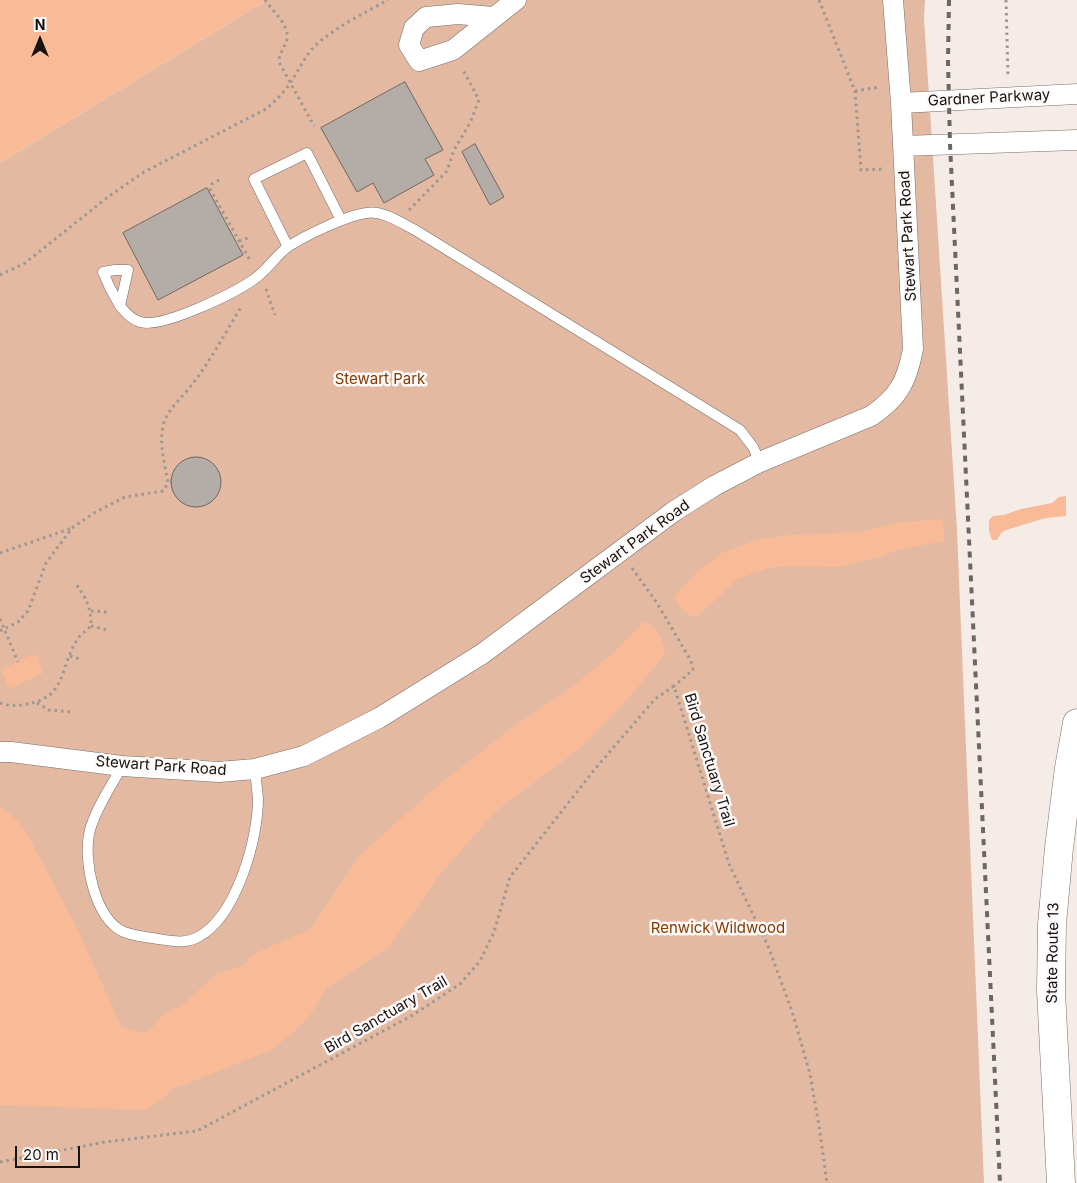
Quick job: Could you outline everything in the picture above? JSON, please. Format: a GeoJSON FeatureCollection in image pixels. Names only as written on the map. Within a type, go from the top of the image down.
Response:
{"type":"FeatureCollection","features":[{"type":"Feature","properties":{"kind":"highway","name":"State Route 13"},"geometry":{"type":"LineString","coordinates":[[1061,1183],[1051,991],[1052,924],[1060,839],[1077,723]]}},
{"type":"Feature","properties":{"kind":"street"},"geometry":{"type":"LineString","coordinates":[[493,17],[458,14],[426,17],[414,28],[409,46],[419,61],[453,50],[516,0]]}},
{"type":"Feature","properties":{"kind":"street","name":"Stewart Park Road"},"geometry":{"type":"LineString","coordinates":[[0,752],[122,766],[219,772],[256,769],[304,756],[379,718],[482,654],[673,512],[714,486],[760,462],[871,416],[891,401],[904,383],[913,349],[901,103],[893,0]]}},
{"type":"Feature","properties":{"kind":"street","name":"Gardner Parkway"},"geometry":{"type":"LineString","coordinates":[[901,103],[1077,94]]}},
{"type":"Feature","properties":{"kind":"street"},"geometry":{"type":"LineString","coordinates":[[903,146],[1077,140]]}},
{"type":"Feature","properties":{"kind":"lane"},"geometry":{"type":"LineString","coordinates":[[288,247],[254,179],[307,153],[341,220]]}},
{"type":"Feature","properties":{"kind":"lane"},"geometry":{"type":"LineString","coordinates":[[120,306],[129,316],[142,322],[156,322],[195,310],[255,280],[288,247],[341,220],[367,212],[381,214],[399,221],[740,430],[753,447],[760,462]]}},
{"type":"Feature","properties":{"kind":"lane"},"geometry":{"type":"LineString","coordinates":[[122,766],[98,809],[89,831],[89,876],[96,899],[106,917],[123,932],[179,943],[198,938],[216,925],[243,874],[253,841],[256,819],[258,800],[256,769]]}},
{"type":"Feature","properties":{"kind":"path"},"geometry":{"type":"LineString","coordinates":[[265,0],[287,31],[287,38],[279,56],[279,62],[314,126]]}},
{"type":"Feature","properties":{"kind":"path"},"geometry":{"type":"LineString","coordinates":[[0,276],[25,263],[144,172],[266,109],[291,83],[302,61],[316,44],[339,28],[388,0]]}},
{"type":"Feature","properties":{"kind":"path"},"geometry":{"type":"LineString","coordinates":[[819,0],[848,69],[855,91],[861,170],[888,168]]}},
{"type":"Feature","properties":{"kind":"path"},"geometry":{"type":"LineString","coordinates":[[1006,0],[1008,86]]}},
{"type":"Feature","properties":{"kind":"path"},"geometry":{"type":"LineString","coordinates":[[399,221],[416,201],[448,171],[454,150],[470,123],[479,100],[453,50]]}},
{"type":"Feature","properties":{"kind":"path"},"geometry":{"type":"LineString","coordinates":[[855,91],[884,86]]}},
{"type":"Feature","properties":{"kind":"path"},"geometry":{"type":"LineString","coordinates":[[0,553],[72,528],[94,513],[125,497],[163,491],[168,483],[162,458],[161,439],[163,424],[169,413],[212,357],[255,280],[254,266],[210,189],[212,184],[219,180]]}},
{"type":"Feature","properties":{"kind":"path"},"geometry":{"type":"LineString","coordinates":[[239,241],[248,238]]}},
{"type":"Feature","properties":{"kind":"path"},"geometry":{"type":"LineString","coordinates":[[255,280],[265,287],[274,315]]}},
{"type":"Feature","properties":{"kind":"path"},"geometry":{"type":"LineString","coordinates":[[2,630],[18,622],[28,610],[46,563],[72,528]]}},
{"type":"Feature","properties":{"kind":"path","name":"Bird Sanctuary Trail"},"geometry":{"type":"LineString","coordinates":[[0,1162],[105,1142],[197,1131],[413,1015],[460,984],[480,961],[494,932],[510,877],[595,769],[655,699],[693,670],[691,661],[658,602],[621,552]]}},
{"type":"Feature","properties":{"kind":"path"},"geometry":{"type":"LineString","coordinates":[[0,703],[17,706],[36,703],[51,695],[60,683],[79,637],[91,626],[91,611],[84,595],[76,584]]}},
{"type":"Feature","properties":{"kind":"path"},"geometry":{"type":"LineString","coordinates":[[91,611],[108,612]]}},
{"type":"Feature","properties":{"kind":"path"},"geometry":{"type":"LineString","coordinates":[[0,619],[2,630],[18,662]]}},
{"type":"Feature","properties":{"kind":"path"},"geometry":{"type":"LineString","coordinates":[[91,626],[107,630]]}},
{"type":"Feature","properties":{"kind":"path"},"geometry":{"type":"LineString","coordinates":[[70,656],[80,659]]}},
{"type":"Feature","properties":{"kind":"path","name":"Bird Sanctuary Trail"},"geometry":{"type":"LineString","coordinates":[[674,686],[730,864],[768,946],[792,1010],[810,1074],[827,1183]]}},
{"type":"Feature","properties":{"kind":"path"},"geometry":{"type":"LineString","coordinates":[[36,703],[49,710],[74,712]]}},
{"type":"Feature","properties":{"kind":"green space","name":"Stewart Park"},"geometry":{"type":"Polygon","coordinates":[[[267,0],[925,0],[924,18],[957,530],[984,1183],[0,1183],[0,163],[267,0]]]}},
{"type":"Feature","properties":{"kind":"shaded area"},"geometry":{"type":"Polygon","coordinates":[[[0,0],[267,0],[0,163],[0,0]]]}},
{"type":"Feature","properties":{"kind":"shaded area"},"geometry":{"type":"Polygon","coordinates":[[[1066,496],[1066,516],[1046,518],[1006,530],[1001,533],[997,540],[992,540],[989,531],[989,520],[993,516],[1052,503],[1059,497],[1066,496]]]}},
{"type":"Feature","properties":{"kind":"shaded area"},"geometry":{"type":"Polygon","coordinates":[[[943,519],[944,541],[897,550],[877,558],[836,567],[789,566],[768,568],[738,579],[697,617],[686,613],[674,597],[697,572],[722,553],[756,540],[789,535],[858,532],[904,522],[943,519]]]}},
{"type":"Feature","properties":{"kind":"shaded area"},"geometry":{"type":"Polygon","coordinates":[[[643,622],[650,624],[657,631],[663,643],[665,654],[629,698],[579,749],[495,812],[438,877],[390,946],[328,987],[307,1020],[272,1050],[175,1088],[147,1110],[0,1105],[0,806],[17,820],[25,830],[76,926],[121,1026],[142,1033],[148,1032],[161,1017],[183,1004],[217,974],[245,965],[250,956],[310,929],[361,854],[442,782],[510,729],[567,691],[617,650],[643,622]]]}},
{"type":"Feature","properties":{"kind":"shaded area"},"geometry":{"type":"Polygon","coordinates":[[[33,654],[37,656],[43,673],[9,689],[1,670],[33,654]]]}},
{"type":"Feature","properties":{"kind":"building"},"geometry":{"type":"Polygon","coordinates":[[[405,82],[443,150],[425,159],[434,175],[384,203],[373,183],[357,192],[321,128],[405,82]]]}},
{"type":"Feature","properties":{"kind":"building"},"geometry":{"type":"Polygon","coordinates":[[[475,144],[504,197],[490,205],[462,152],[475,144]]]}},
{"type":"Feature","properties":{"kind":"building"},"geometry":{"type":"Polygon","coordinates":[[[207,188],[243,255],[158,300],[123,233],[207,188]]]}},
{"type":"Feature","properties":{"kind":"building"},"geometry":{"type":"Polygon","coordinates":[[[191,457],[201,457],[214,464],[221,477],[221,487],[214,500],[201,507],[191,507],[182,503],[175,496],[171,487],[171,477],[175,468],[182,461],[191,457]]]}},
{"type":"Feature","properties":{"kind":"railway"},"geometry":{"type":"LineString","coordinates":[[949,0],[950,144],[1000,1183]]}},
{"type":"Feature","properties":{"kind":"park label","name":"Renwick Wildwood"},"geometry":{"type":"Point","coordinates":[718,928]}}]}
